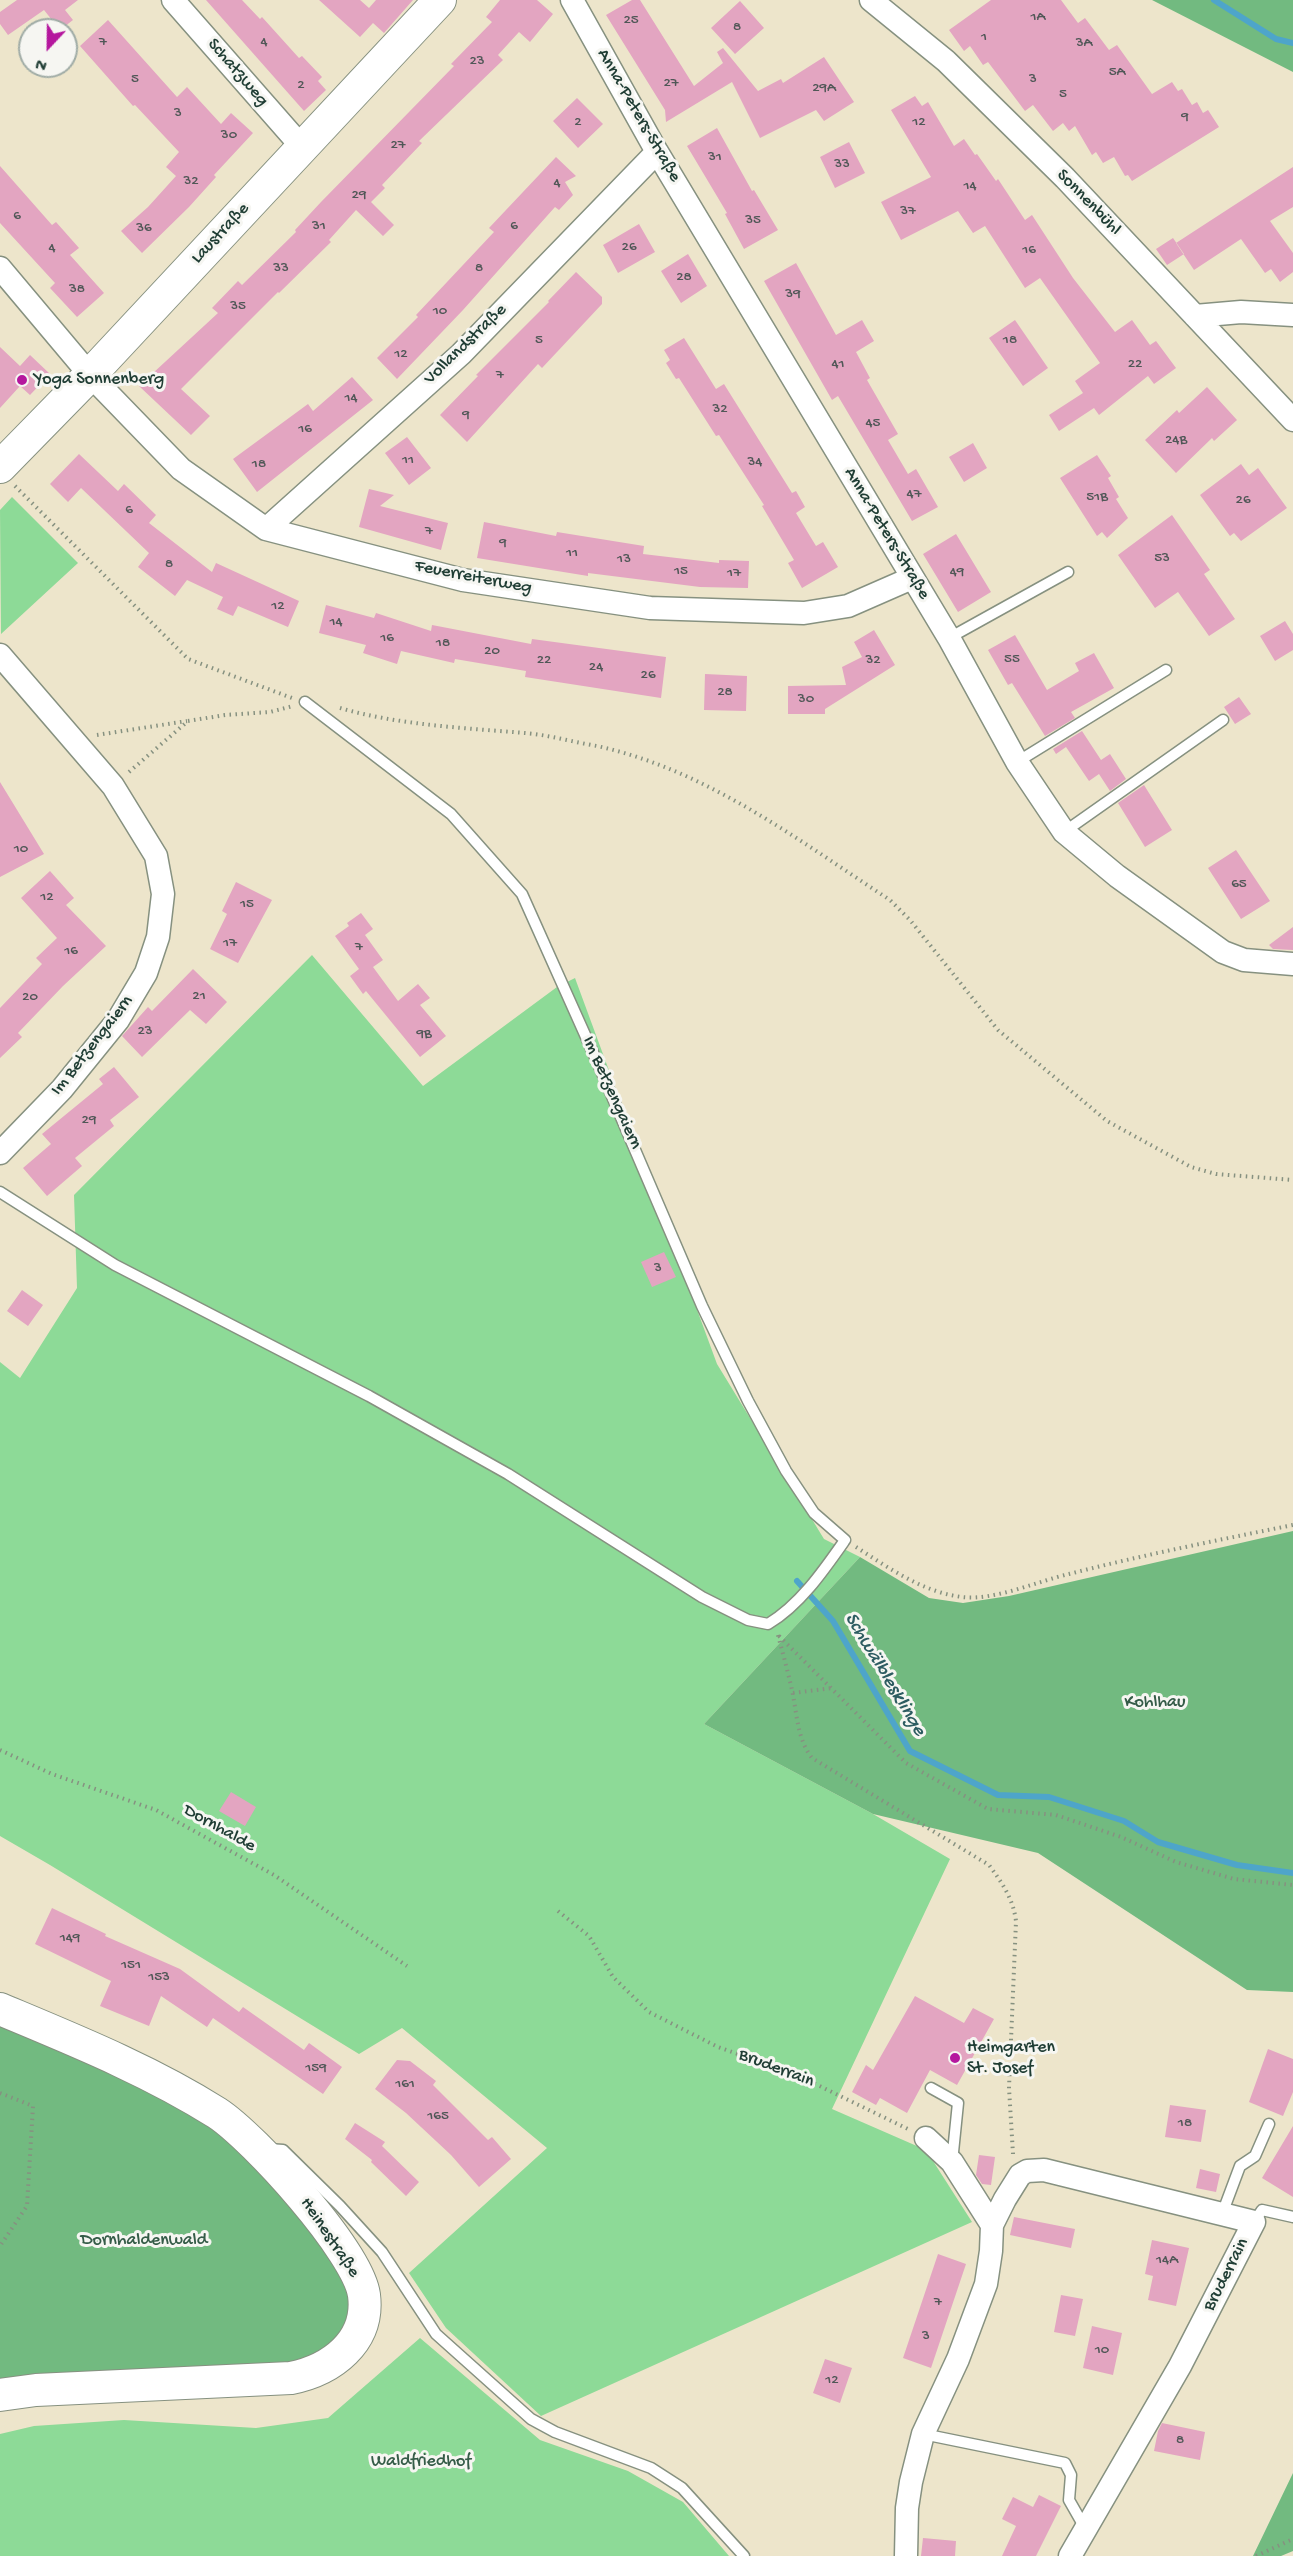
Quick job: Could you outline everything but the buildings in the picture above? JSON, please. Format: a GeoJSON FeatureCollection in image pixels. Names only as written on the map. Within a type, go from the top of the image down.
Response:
{"type":"FeatureCollection","features":[{"type":"Feature","properties":{"kind":"main road","name":"Laustraße"},"geometry":{"type":"LineString","coordinates":[[6,475],[90,375],[433,3]]}},
{"type":"Feature","properties":{"kind":"main road","name":"Heinestraße"},"geometry":{"type":"LineString","coordinates":[[0,2009],[92,2048],[171,2086],[219,2115],[258,2148],[291,2183],[352,2266],[364,2296],[363,2315],[351,2344],[321,2370],[291,2378],[36,2390],[0,2395]]}},
{"type":"Feature","properties":{"kind":"street","name":"Schatzweg"},"geometry":{"type":"LineString","coordinates":[[173,0],[302,147]]}},
{"type":"Feature","properties":{"kind":"street","name":"Anna-Peters-Straße"},"geometry":{"type":"LineString","coordinates":[[572,0],[657,152],[949,638],[1017,762],[1064,832],[1116,876],[1223,952],[1244,960],[1293,964]]}},
{"type":"Feature","properties":{"kind":"street","name":"Sonnenbühl"},"geometry":{"type":"LineString","coordinates":[[871,0],[946,61],[1065,178],[1293,420]]}},
{"type":"Feature","properties":{"kind":"street","name":"Vollandstraße"},"geometry":{"type":"LineString","coordinates":[[266,529],[460,354],[657,152]]}},
{"type":"Feature","properties":{"kind":"street","name":"Feuerreiterweg"},"geometry":{"type":"LineString","coordinates":[[0,268],[90,375],[181,469],[266,529],[463,580],[650,608],[804,613],[848,606],[912,578]]}},
{"type":"Feature","properties":{"kind":"street"},"geometry":{"type":"LineString","coordinates":[[1196,316],[1242,312],[1293,315]]}},
{"type":"Feature","properties":{"kind":"street","name":"Im Betzengaiern"},"geometry":{"type":"LineString","coordinates":[[0,655],[74,738],[113,786],[156,856],[163,894],[158,937],[146,973],[117,1020],[62,1089],[0,1153]]}},
{"type":"Feature","properties":{"kind":"street"},"geometry":{"type":"LineString","coordinates":[[926,2138],[952,2162],[992,2226]]}},
{"type":"Feature","properties":{"kind":"street","name":"Bruderrain"},"geometry":{"type":"LineString","coordinates":[[1018,2179],[1028,2171],[1044,2170],[1254,2222],[1180,2366],[1070,2556]]}},
{"type":"Feature","properties":{"kind":"street"},"geometry":{"type":"LineString","coordinates":[[906,2556],[909,2499],[923,2434],[958,2359],[986,2284],[992,2226],[1018,2179]]}},
{"type":"Feature","properties":{"kind":"lane"},"geometry":{"type":"LineString","coordinates":[[949,638],[1068,572]]}},
{"type":"Feature","properties":{"kind":"lane"},"geometry":{"type":"LineString","coordinates":[[1017,762],[1166,670]]}},
{"type":"Feature","properties":{"kind":"lane","name":"Im Betzengaiern"},"geometry":{"type":"LineString","coordinates":[[306,702],[451,814],[522,894],[600,1066],[702,1306],[748,1401],[786,1470],[814,1513],[845,1540]]}},
{"type":"Feature","properties":{"kind":"lane"},"geometry":{"type":"LineString","coordinates":[[1064,832],[1223,720]]}},
{"type":"Feature","properties":{"kind":"lane"},"geometry":{"type":"LineString","coordinates":[[0,1192],[115,1265],[369,1396],[508,1474],[702,1597],[748,1620],[768,1624],[780,1617],[814,1580],[845,1540]]}},
{"type":"Feature","properties":{"kind":"lane"},"geometry":{"type":"LineString","coordinates":[[931,2088],[958,2103],[952,2162]]}},
{"type":"Feature","properties":{"kind":"lane"},"geometry":{"type":"LineString","coordinates":[[1222,2214],[1240,2166],[1256,2156],[1269,2124]]}},
{"type":"Feature","properties":{"kind":"lane"},"geometry":{"type":"LineString","coordinates":[[258,2148],[283,2150],[340,2206],[382,2252],[436,2334],[531,2419],[555,2432],[651,2468],[682,2488],[744,2556]]}},
{"type":"Feature","properties":{"kind":"lane"},"geometry":{"type":"LineString","coordinates":[[1254,2222],[1262,2210],[1293,2217]]}},
{"type":"Feature","properties":{"kind":"lane"},"geometry":{"type":"LineString","coordinates":[[923,2434],[1065,2463],[1071,2475],[1069,2500],[1085,2528]]}},
{"type":"Feature","properties":{"kind":"path"},"geometry":{"type":"LineString","coordinates":[[6,475],[188,660],[306,702],[328,704],[359,713],[469,730],[528,733],[600,747],[658,765],[707,785],[744,805],[890,900],[910,920],[998,1030],[1107,1121],[1191,1167],[1216,1174],[1293,1180]]}},
{"type":"Feature","properties":{"kind":"path"},"geometry":{"type":"LineString","coordinates":[[74,738],[225,715],[270,712],[306,702]]}},
{"type":"Feature","properties":{"kind":"path"},"geometry":{"type":"LineString","coordinates":[[113,786],[188,721]]}},
{"type":"Feature","properties":{"kind":"path"},"geometry":{"type":"LineString","coordinates":[[845,1540],[904,1577],[934,1592],[965,1597],[997,1593],[1145,1556],[1293,1525]]}},
{"type":"Feature","properties":{"kind":"path"},"geometry":{"type":"LineString","coordinates":[[1018,2179],[1014,2170],[1009,2088],[1016,1921],[1014,1906],[1005,1887],[989,1865],[812,1758],[805,1750],[778,1635],[906,1763],[988,1809],[1056,1815],[1121,1837],[1176,1862],[1234,1879],[1293,1885]]}},
{"type":"Feature","properties":{"kind":"path"},"geometry":{"type":"LineString","coordinates":[[793,1693],[833,1688]]}},
{"type":"Feature","properties":{"kind":"path","name":"Dornhalde"},"geometry":{"type":"LineString","coordinates":[[0,1750],[52,1774],[156,1810],[274,1875],[408,1966]]}},
{"type":"Feature","properties":{"kind":"path","name":"Bruderrain"},"geometry":{"type":"LineString","coordinates":[[558,1911],[589,1936],[613,1977],[649,2012],[718,2047],[797,2075],[926,2138]]}},
{"type":"Feature","properties":{"kind":"path"},"geometry":{"type":"LineString","coordinates":[[0,2094],[33,2106],[27,2206],[0,2246]]}},
{"type":"Feature","properties":{"kind":"path"},"geometry":{"type":"LineString","coordinates":[[1256,2556],[1293,2539]]}},
{"type":"Feature","properties":{"kind":"green space"},"geometry":{"type":"Polygon","coordinates":[[[1152,0],[1293,0],[1293,72],[1152,0]]]}},
{"type":"Feature","properties":{"kind":"green space"},"geometry":{"type":"Polygon","coordinates":[[[12,497],[78,563],[1,634],[0,510],[12,497]]]}},
{"type":"Feature","properties":{"kind":"green space"},"geometry":{"type":"Polygon","coordinates":[[[312,955],[423,1086],[557,987],[575,978],[717,1364],[824,1539],[860,1557],[704,1724],[873,1814],[950,1859],[832,2109],[926,2150],[972,2222],[541,2416],[446,2328],[409,2273],[547,2148],[402,2028],[359,2054],[0,1836],[0,1362],[20,1378],[77,1288],[74,1195],[312,955]]]}},
{"type":"Feature","properties":{"kind":"green space","name":"Kohlhau"},"geometry":{"type":"Polygon","coordinates":[[[1293,1531],[1293,1992],[1247,1990],[1038,1853],[873,1814],[704,1724],[860,1557],[929,1598],[963,1603],[1009,1596],[1293,1531]]]}},
{"type":"Feature","properties":{"kind":"green space","name":"Dornhaldenwald"},"geometry":{"type":"Polygon","coordinates":[[[0,2014],[219,2115],[360,2282],[332,2364],[0,2395],[0,2014]]]}},
{"type":"Feature","properties":{"kind":"green space","name":"Waldfriedhof"},"geometry":{"type":"Polygon","coordinates":[[[420,2338],[540,2440],[628,2471],[683,2502],[729,2556],[0,2556],[0,2434],[34,2426],[124,2420],[256,2428],[328,2418],[420,2338]]]}},
{"type":"Feature","properties":{"kind":"green space"},"geometry":{"type":"Polygon","coordinates":[[[1293,2473],[1293,2551],[1281,2556],[1253,2556],[1293,2473]]]}},
{"type":"Feature","properties":{"kind":"waterway"},"geometry":{"type":"LineString","coordinates":[[1214,0],[1276,39],[1293,43]]}},
{"type":"Feature","properties":{"kind":"waterway","name":"Schwälblesklinge"},"geometry":{"type":"LineString","coordinates":[[797,1581],[833,1621],[910,1751],[998,1795],[1049,1797],[1124,1821],[1158,1842],[1237,1865],[1293,1873]]}},
{"type":"Feature","properties":{"kind":"place","name":"Yoga Sonnenberg"},"geometry":{"type":"Point","coordinates":[22,380]}},
{"type":"Feature","properties":{"kind":"place","name":"Heimgarten St. Josef"},"geometry":{"type":"Point","coordinates":[955,2058]}}]}
